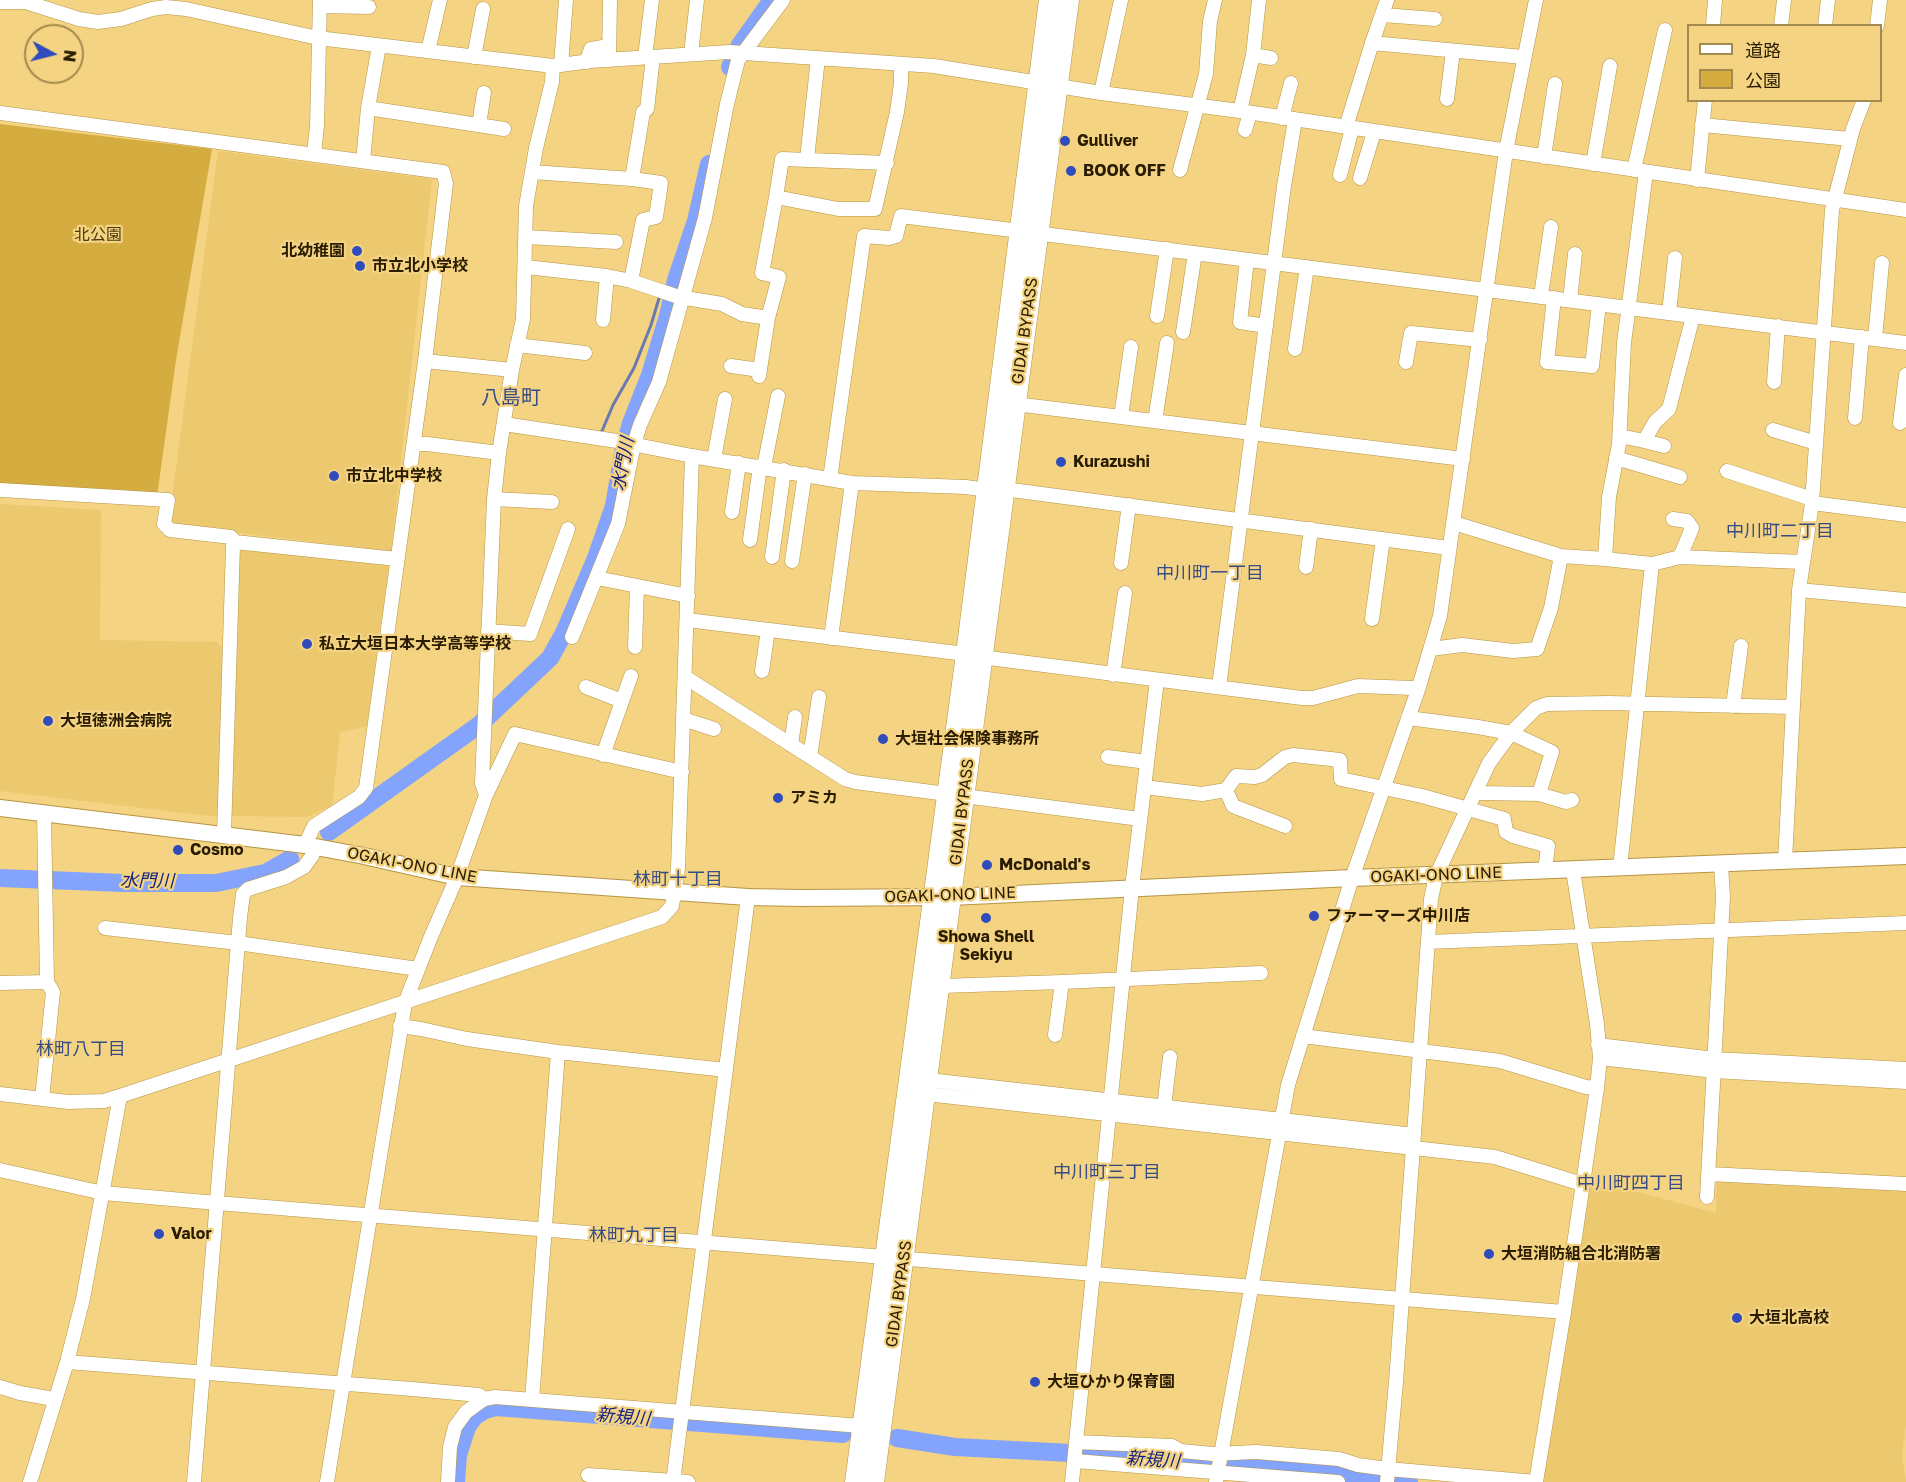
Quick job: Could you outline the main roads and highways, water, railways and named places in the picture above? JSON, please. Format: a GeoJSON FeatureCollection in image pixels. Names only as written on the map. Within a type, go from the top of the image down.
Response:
{"type":"FeatureCollection","features":[{"type":"Feature","properties":{"kind":"highway","name":"GIDAI BYPASS"},"geometry":{"type":"LineString","coordinates":[[874,1482],[895,1258],[1047,84],[1049,0]]}},
{"type":"Feature","properties":{"kind":"highway","name":"GIDAI BYPASS"},"geometry":{"type":"LineString","coordinates":[[1047,84],[1069,0]]}},
{"type":"Feature","properties":{"kind":"highway","name":"GIDAI BYPASS"},"geometry":{"type":"LineString","coordinates":[[995,490],[1015,404],[1029,232]]}},
{"type":"Feature","properties":{"kind":"highway","name":"GIDAI BYPASS"},"geometry":{"type":"LineString","coordinates":[[855,1482],[861,1426],[927,1087],[941,986],[942,897]]}},
{"type":"Feature","properties":{"kind":"main road","name":"OGAKI-ONO LINE"},"geometry":{"type":"LineString","coordinates":[[0,808],[310,846],[458,877],[748,897],[942,897],[1906,856]]}},
{"type":"Feature","properties":{"kind":"waterway","name":"水門川"},"geometry":{"type":"LineString","coordinates":[[730,67],[740,45],[772,0]]}},
{"type":"Feature","properties":{"kind":"waterway","name":"水門川"},"geometry":{"type":"LineString","coordinates":[[329,832],[479,725],[550,658],[564,633],[596,558],[614,506],[623,453],[631,423],[650,375],[668,316],[676,280],[696,221],[709,164]]}},
{"type":"Feature","properties":{"kind":"waterway"},"geometry":{"type":"LineString","coordinates":[[665,287],[676,280]]}},
{"type":"Feature","properties":{"kind":"waterway"},"geometry":{"type":"LineString","coordinates":[[598,433],[602,431],[613,405],[634,368],[660,295]]}},
{"type":"Feature","properties":{"kind":"waterway","name":"水門川"},"geometry":{"type":"LineString","coordinates":[[0,878],[122,883],[216,883],[265,873],[290,859]]}},
{"type":"Feature","properties":{"kind":"waterway","name":"新規川"},"geometry":{"type":"LineString","coordinates":[[456,1482],[458,1455],[467,1427],[474,1417],[485,1410],[496,1407],[843,1434]]}},
{"type":"Feature","properties":{"kind":"waterway","name":"新規川"},"geometry":{"type":"LineString","coordinates":[[897,1438],[955,1447],[1148,1457],[1333,1471],[1409,1482]]}},
{"type":"Feature","properties":{"kind":"place","name":"Gulliver"},"geometry":{"type":"Point","coordinates":[1065,141]}},
{"type":"Feature","properties":{"kind":"place","name":"BOOK OFF"},"geometry":{"type":"Point","coordinates":[1071,171]}},
{"type":"Feature","properties":{"kind":"place","name":"北幼稚園"},"geometry":{"type":"Point","coordinates":[357,251]}},
{"type":"Feature","properties":{"kind":"place","name":"市立北小学校"},"geometry":{"type":"Point","coordinates":[360,266]}},
{"type":"Feature","properties":{"kind":"place","name":"Kurazushi"},"geometry":{"type":"Point","coordinates":[1061,462]}},
{"type":"Feature","properties":{"kind":"place","name":"市立北中学校"},"geometry":{"type":"Point","coordinates":[334,476]}},
{"type":"Feature","properties":{"kind":"place","name":"私立大垣日本大学高等学校"},"geometry":{"type":"Point","coordinates":[307,644]}},
{"type":"Feature","properties":{"kind":"place","name":"大垣徳洲会病院"},"geometry":{"type":"Point","coordinates":[48,721]}},
{"type":"Feature","properties":{"kind":"place","name":"大垣社会保険事務所"},"geometry":{"type":"Point","coordinates":[883,739]}},
{"type":"Feature","properties":{"kind":"place","name":"アミカ"},"geometry":{"type":"Point","coordinates":[778,798]}},
{"type":"Feature","properties":{"kind":"place","name":"Cosmo"},"geometry":{"type":"Point","coordinates":[178,850]}},
{"type":"Feature","properties":{"kind":"place","name":"McDonald's"},"geometry":{"type":"Point","coordinates":[987,865]}},
{"type":"Feature","properties":{"kind":"place","name":"ファーマーズ中川店"},"geometry":{"type":"Point","coordinates":[1314,916]}},
{"type":"Feature","properties":{"kind":"place","name":"Showa Shell Sekiyu"},"geometry":{"type":"Point","coordinates":[986,918]}},
{"type":"Feature","properties":{"kind":"place","name":"Valor"},"geometry":{"type":"Point","coordinates":[159,1234]}},
{"type":"Feature","properties":{"kind":"place","name":"大垣消防組合北消防署"},"geometry":{"type":"Point","coordinates":[1489,1254]}},
{"type":"Feature","properties":{"kind":"place","name":"大垣北高校"},"geometry":{"type":"Point","coordinates":[1737,1318]}},
{"type":"Feature","properties":{"kind":"place","name":"大垣ひかり保育園"},"geometry":{"type":"Point","coordinates":[1035,1382]}},
{"type":"Feature","properties":{"kind":"district","name":"八島町"},"geometry":{"type":"Point","coordinates":[511,398]}},
{"type":"Feature","properties":{"kind":"district","name":"中川町二丁目"},"geometry":{"type":"Point","coordinates":[1780,531]}},
{"type":"Feature","properties":{"kind":"district","name":"中川町一丁目"},"geometry":{"type":"Point","coordinates":[1210,573]}},
{"type":"Feature","properties":{"kind":"district","name":"林町十丁目"},"geometry":{"type":"Point","coordinates":[678,879]}},
{"type":"Feature","properties":{"kind":"district","name":"林町八丁目"},"geometry":{"type":"Point","coordinates":[81,1049]}},
{"type":"Feature","properties":{"kind":"district","name":"中川町三丁目"},"geometry":{"type":"Point","coordinates":[1107,1172]}},
{"type":"Feature","properties":{"kind":"district","name":"中川町四丁目"},"geometry":{"type":"Point","coordinates":[1631,1183]}},
{"type":"Feature","properties":{"kind":"district","name":"林町九丁目"},"geometry":{"type":"Point","coordinates":[634,1235]}},
{"type":"Feature","properties":{"kind":"park label","name":"北公園"},"geometry":{"type":"Point","coordinates":[98,235]}}]}
